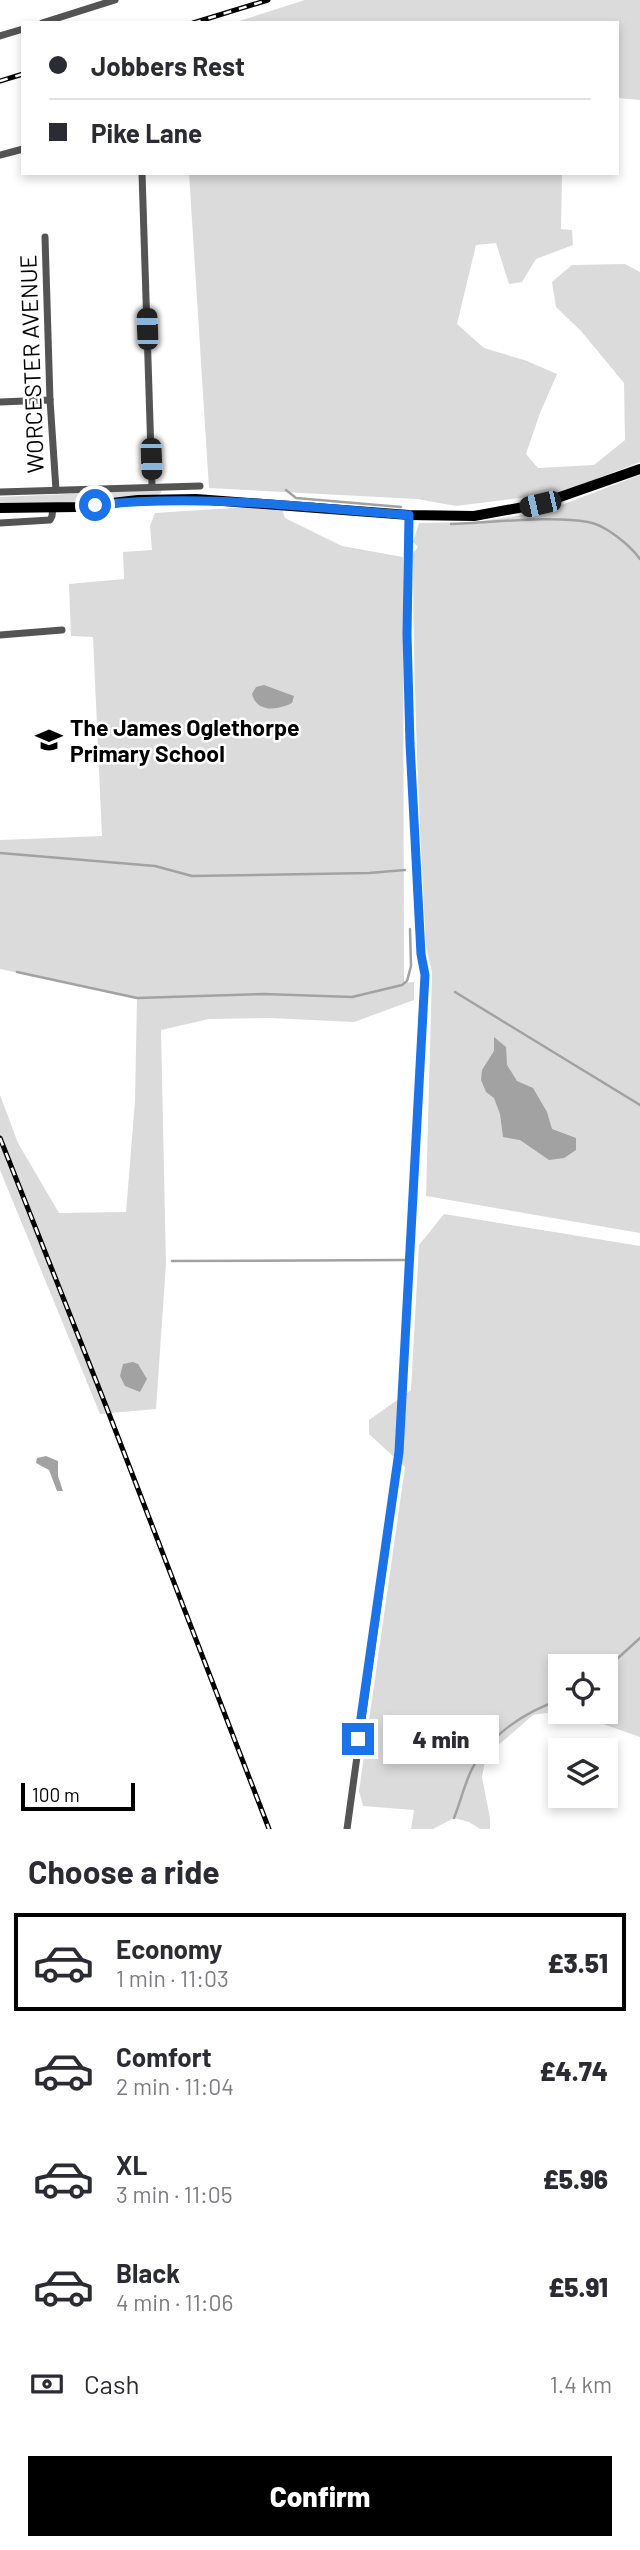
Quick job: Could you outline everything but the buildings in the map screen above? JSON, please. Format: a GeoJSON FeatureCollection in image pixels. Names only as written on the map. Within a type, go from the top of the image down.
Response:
{"type":"FeatureCollection","features":[{"type":"Feature","properties":{"kind":"main road"},"geometry":{"type":"LineString","coordinates":[[0,508],[167,499],[264,503],[409,515],[474,516],[540,504],[640,469]]}},
{"type":"Feature","properties":{"kind":"street"},"geometry":{"type":"LineString","coordinates":[[48,21],[115,0]]}},
{"type":"Feature","properties":{"kind":"street"},"geometry":{"type":"LineString","coordinates":[[0,36],[21,30]]}},
{"type":"Feature","properties":{"kind":"street"},"geometry":{"type":"LineString","coordinates":[[0,155],[21,150]]}},
{"type":"Feature","properties":{"kind":"street"},"geometry":{"type":"LineString","coordinates":[[142,175],[152,485]]}},
{"type":"Feature","properties":{"kind":"street","name":"WORCESTER AVENUE"},"geometry":{"type":"LineString","coordinates":[[46,237],[50,400],[56,489]]}},
{"type":"Feature","properties":{"kind":"street"},"geometry":{"type":"LineString","coordinates":[[0,402],[50,400]]}},
{"type":"Feature","properties":{"kind":"street"},"geometry":{"type":"LineString","coordinates":[[0,492],[152,485],[200,486]]}},
{"type":"Feature","properties":{"kind":"street"},"geometry":{"type":"LineString","coordinates":[[166,485],[167,499]]}},
{"type":"Feature","properties":{"kind":"street"},"geometry":{"type":"LineString","coordinates":[[0,523],[50,520],[53,507]]}},
{"type":"Feature","properties":{"kind":"street"},"geometry":{"type":"LineString","coordinates":[[347,1829],[399,1452],[425,975],[421,954],[410,744],[407,634],[409,515]]}},
{"type":"Feature","properties":{"kind":"street"},"geometry":{"type":"LineString","coordinates":[[0,635],[62,630]]}},
{"type":"Feature","properties":{"kind":"shaded area"},"geometry":{"type":"Polygon","coordinates":[[[305,0],[640,0],[640,100],[619,98],[619,21],[239,21],[305,0]]]}},
{"type":"Feature","properties":{"kind":"shaded area"},"geometry":{"type":"Polygon","coordinates":[[[189,175],[562,175],[561,229],[572,230],[573,245],[536,259],[522,282],[509,284],[496,243],[476,245],[457,324],[484,348],[527,361],[557,374],[526,454],[538,468],[594,465],[625,440],[624,383],[581,331],[556,307],[552,282],[572,265],[625,264],[640,272],[640,462],[560,493],[456,506],[417,499],[209,488],[189,175]]]}},
{"type":"Feature","properties":{"kind":"shaded area"},"geometry":{"type":"Polygon","coordinates":[[[640,475],[640,1233],[426,1196],[432,973],[426,946],[419,799],[413,553],[418,547],[413,542],[419,523],[474,522],[543,512],[640,475]]]}},
{"type":"Feature","properties":{"kind":"shaded area"},"geometry":{"type":"Polygon","coordinates":[[[162,492],[158,495],[55,504],[0,505],[0,497],[162,492]]]}},
{"type":"Feature","properties":{"kind":"shaded area"},"geometry":{"type":"Polygon","coordinates":[[[248,507],[282,509],[285,518],[342,546],[403,557],[404,983],[414,982],[414,1000],[354,1022],[269,1018],[209,1019],[161,1030],[166,1264],[156,1409],[100,1414],[0,1170],[0,1095],[18,1143],[59,1213],[126,1212],[135,1101],[137,998],[0,969],[0,840],[102,836],[93,637],[71,636],[69,584],[124,579],[123,552],[152,550],[150,526],[155,513],[248,507]]]}},
{"type":"Feature","properties":{"kind":"shaded area"},"geometry":{"type":"Polygon","coordinates":[[[264,685],[294,696],[292,703],[275,708],[258,704],[252,694],[256,687],[264,685]]]}},
{"type":"Feature","properties":{"kind":"shaded area"},"geometry":{"type":"Polygon","coordinates":[[[494,1037],[506,1047],[507,1065],[517,1081],[533,1088],[547,1112],[552,1129],[576,1138],[576,1150],[564,1158],[549,1160],[520,1140],[503,1137],[500,1114],[494,1098],[486,1092],[481,1080],[482,1070],[494,1051],[494,1037]]]}},
{"type":"Feature","properties":{"kind":"shaded area"},"geometry":{"type":"Polygon","coordinates":[[[444,1214],[640,1246],[640,1737],[603,1724],[618,1724],[618,1654],[548,1654],[548,1713],[533,1715],[486,1756],[482,1777],[490,1829],[480,1829],[469,1822],[454,1818],[433,1829],[411,1829],[414,1810],[363,1806],[359,1791],[405,1467],[369,1434],[369,1420],[411,1390],[419,1245],[444,1214]]]}},
{"type":"Feature","properties":{"kind":"shaded area"},"geometry":{"type":"Polygon","coordinates":[[[123,1364],[138,1364],[147,1379],[140,1392],[125,1386],[120,1376],[123,1364]]]}},
{"type":"Feature","properties":{"kind":"shaded area"},"geometry":{"type":"Polygon","coordinates":[[[46,1456],[58,1461],[58,1476],[63,1491],[57,1491],[49,1470],[36,1463],[37,1458],[46,1456]]]}},
{"type":"Feature","properties":{"kind":"waterway"},"geometry":{"type":"LineString","coordinates":[[286,490],[296,498],[401,507]]}},
{"type":"Feature","properties":{"kind":"waterway"},"geometry":{"type":"LineString","coordinates":[[451,524],[538,519],[588,522],[616,536],[640,559]]}},
{"type":"Feature","properties":{"kind":"waterway"},"geometry":{"type":"LineString","coordinates":[[0,853],[155,866],[192,876],[405,870]]}},
{"type":"Feature","properties":{"kind":"waterway"},"geometry":{"type":"LineString","coordinates":[[17,972],[137,998],[264,994],[352,997],[402,985],[407,981],[411,966],[410,929]]}},
{"type":"Feature","properties":{"kind":"waterway"},"geometry":{"type":"LineString","coordinates":[[455,992],[640,1105]]}},
{"type":"Feature","properties":{"kind":"waterway"},"geometry":{"type":"LineString","coordinates":[[172,1261],[407,1260]]}},
{"type":"Feature","properties":{"kind":"waterway"},"geometry":{"type":"LineString","coordinates":[[618,1658],[640,1638]]}},
{"type":"Feature","properties":{"kind":"waterway"},"geometry":{"type":"LineString","coordinates":[[454,1818],[471,1771],[487,1747],[508,1727],[548,1705]]}},
{"type":"Feature","properties":{"kind":"railway"},"geometry":{"type":"LineString","coordinates":[[200,21],[268,0]]}},
{"type":"Feature","properties":{"kind":"railway"},"geometry":{"type":"LineString","coordinates":[[0,81],[21,75]]}},
{"type":"Feature","properties":{"kind":"railway"},"geometry":{"type":"LineString","coordinates":[[0,1138],[269,1829]]}},
{"type":"Feature","properties":{"kind":"place","name":"The James Oglethorpe Primary School"},"geometry":{"type":"Point","coordinates":[49,740]}},
{"type":"Feature","properties":{"kind":"route"},"geometry":{"type":"LineString","coordinates":[[95,505],[138,500],[196,499],[409,515],[407,634],[410,744],[421,954],[425,975],[399,1452],[358,1739]]}}]}
